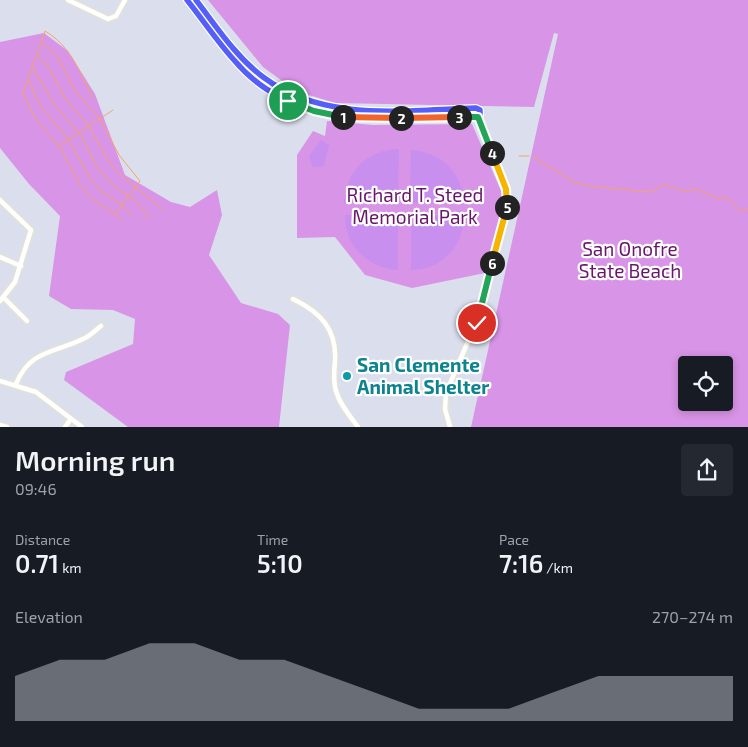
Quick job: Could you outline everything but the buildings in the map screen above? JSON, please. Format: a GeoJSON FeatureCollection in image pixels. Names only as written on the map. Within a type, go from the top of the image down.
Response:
{"type":"FeatureCollection","features":[{"type":"Feature","properties":{"kind":"main road"},"geometry":{"type":"LineString","coordinates":[[187,0],[235,61],[266,88],[288,101],[327,115],[362,119],[478,117],[481,113],[476,108],[361,111],[340,109],[314,103],[288,93],[263,77],[249,65],[196,0]]}},
{"type":"Feature","properties":{"kind":"street"},"geometry":{"type":"LineString","coordinates":[[68,0],[112,19],[126,0]]}},
{"type":"Feature","properties":{"kind":"street"},"geometry":{"type":"LineString","coordinates":[[450,427],[445,409],[446,393],[478,318],[508,202],[506,186],[478,117]]}},
{"type":"Feature","properties":{"kind":"street"},"geometry":{"type":"LineString","coordinates":[[0,200],[31,230],[15,282],[2,300],[27,321]]}},
{"type":"Feature","properties":{"kind":"street"},"geometry":{"type":"LineString","coordinates":[[0,258],[21,266]]}},
{"type":"Feature","properties":{"kind":"street"},"geometry":{"type":"LineString","coordinates":[[293,299],[310,308],[322,319],[332,333],[335,345],[334,374],[336,391],[340,402],[358,427]]}},
{"type":"Feature","properties":{"kind":"street"},"geometry":{"type":"LineString","coordinates":[[16,384],[21,372],[33,360],[85,338],[101,326]]}},
{"type":"Feature","properties":{"kind":"street"},"geometry":{"type":"LineString","coordinates":[[0,380],[36,392],[82,427]]}},
{"type":"Feature","properties":{"kind":"street"},"geometry":{"type":"LineString","coordinates":[[66,427],[72,419]]}},
{"type":"Feature","properties":{"kind":"street"},"geometry":{"type":"LineString","coordinates":[[0,425],[7,427]]}},
{"type":"Feature","properties":{"kind":"green space","name":"San Onofre State Beach"},"geometry":{"type":"Polygon","coordinates":[[[208,0],[748,0],[748,427],[471,427],[558,34],[554,33],[534,107],[335,103],[296,91],[263,67],[208,0]]]}},
{"type":"Feature","properties":{"kind":"green space"},"geometry":{"type":"Polygon","coordinates":[[[44,33],[68,51],[95,94],[125,175],[171,202],[190,207],[217,190],[222,215],[209,255],[241,303],[278,314],[290,325],[279,427],[128,427],[64,380],[66,372],[133,344],[135,319],[113,310],[71,309],[49,296],[60,216],[29,184],[0,148],[0,42],[44,33]]]}},
{"type":"Feature","properties":{"kind":"green space","name":"Richard T. Steed Memorial Park"},"geometry":{"type":"Polygon","coordinates":[[[327,121],[373,125],[472,124],[502,193],[502,208],[485,273],[412,288],[365,275],[335,237],[297,238],[297,155],[313,131],[325,136],[327,121]]]}},
{"type":"Feature","properties":{"kind":"shaded area"},"geometry":{"type":"Polygon","coordinates":[[[321,140],[329,145],[324,166],[313,167],[309,156],[321,140]]]}},
{"type":"Feature","properties":{"kind":"shaded area"},"geometry":{"type":"Polygon","coordinates":[[[399,149],[398,202],[344,203],[349,181],[360,164],[377,153],[399,149]]]}},
{"type":"Feature","properties":{"kind":"shaded area"},"geometry":{"type":"Polygon","coordinates":[[[411,150],[432,155],[449,166],[460,183],[464,204],[412,203],[410,200],[411,150]]]}},
{"type":"Feature","properties":{"kind":"shaded area"},"geometry":{"type":"Polygon","coordinates":[[[345,215],[398,216],[398,270],[377,265],[360,253],[353,245],[349,236],[345,215]]]}},
{"type":"Feature","properties":{"kind":"shaded area"},"geometry":{"type":"Polygon","coordinates":[[[415,215],[465,216],[460,237],[449,254],[433,266],[411,270],[411,220],[415,215]]]}},
{"type":"Feature","properties":{"kind":"waterway"},"geometry":{"type":"LineString","coordinates":[[93,98],[68,52],[62,44],[45,31],[23,93],[35,118],[61,149],[80,185],[95,201],[115,214]]}},
{"type":"Feature","properties":{"kind":"waterway"},"geometry":{"type":"LineString","coordinates":[[42,43],[58,57],[75,91],[100,119],[119,155],[140,181],[115,214],[122,221]]}},
{"type":"Feature","properties":{"kind":"waterway"},"geometry":{"type":"LineString","coordinates":[[38,55],[49,68],[65,98],[89,126],[108,161],[122,176],[162,209]]}},
{"type":"Feature","properties":{"kind":"waterway"},"geometry":{"type":"LineString","coordinates":[[33,68],[54,104],[82,137],[96,166],[114,186],[134,200],[150,218]]}},
{"type":"Feature","properties":{"kind":"waterway"},"geometry":{"type":"LineString","coordinates":[[29,80],[39,104],[68,139],[91,180],[102,192],[122,205],[132,215]]}},
{"type":"Feature","properties":{"kind":"waterway"},"geometry":{"type":"LineString","coordinates":[[59,146],[113,110]]}},
{"type":"Feature","properties":{"kind":"waterway"},"geometry":{"type":"LineString","coordinates":[[519,156],[529,156]]}},
{"type":"Feature","properties":{"kind":"waterway"},"geometry":{"type":"LineString","coordinates":[[533,157],[574,182],[588,186],[649,192],[665,185],[685,191],[696,189],[719,199],[727,197],[740,211],[748,208]]}},
{"type":"Feature","properties":{"kind":"place","name":"San Clemente Animal Shelter"},"geometry":{"type":"Point","coordinates":[347,376]}},
{"type":"Feature","properties":{"kind":"route"},"geometry":{"type":"LineString","coordinates":[[288,101],[327,115],[362,119],[478,117],[506,186],[508,202],[477,323]]}}]}
